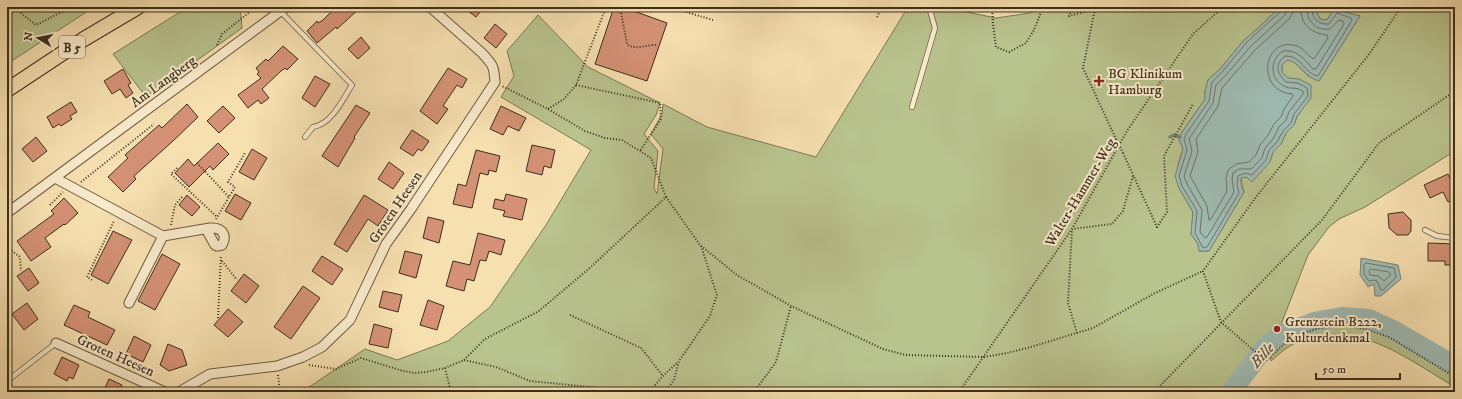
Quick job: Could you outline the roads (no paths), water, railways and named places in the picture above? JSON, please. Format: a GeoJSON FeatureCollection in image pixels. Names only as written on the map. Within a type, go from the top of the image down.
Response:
{"type":"FeatureCollection","features":[{"type":"Feature","properties":{"kind":"main road","name":"B 5"},"geometry":{"type":"LineString","coordinates":[[7,90],[84,39],[138,7]]}},
{"type":"Feature","properties":{"kind":"street","name":"Groten Heesen"},"geometry":{"type":"LineString","coordinates":[[179,392],[210,374],[277,366],[303,357],[322,347],[350,320],[386,244],[411,209],[495,82],[494,67],[489,60],[430,7]]}},
{"type":"Feature","properties":{"kind":"street","name":"Am Langberg"},"geometry":{"type":"LineString","coordinates":[[7,213],[284,9]]}},
{"type":"Feature","properties":{"kind":"street"},"geometry":{"type":"LineString","coordinates":[[55,178],[166,236],[208,228],[218,228],[224,233],[224,240],[220,246],[217,246],[212,242],[208,228]]}},
{"type":"Feature","properties":{"kind":"street"},"geometry":{"type":"LineString","coordinates":[[130,303],[166,236]]}},
{"type":"Feature","properties":{"kind":"street","name":"Groten Heesen"},"geometry":{"type":"LineString","coordinates":[[56,343],[165,392]]}},
{"type":"Feature","properties":{"kind":"lane"},"geometry":{"type":"LineString","coordinates":[[912,107],[935,28],[929,7]]}},
{"type":"Feature","properties":{"kind":"lane"},"geometry":{"type":"LineString","coordinates":[[284,9],[352,85],[332,114],[321,126],[313,127],[305,137]]}},
{"type":"Feature","properties":{"kind":"lane"},"geometry":{"type":"LineString","coordinates":[[1425,230],[1438,236],[1455,238]]}},
{"type":"Feature","properties":{"kind":"lane"},"geometry":{"type":"LineString","coordinates":[[7,381],[56,343]]}},
{"type":"Feature","properties":{"kind":"water"},"geometry":{"type":"Polygon","coordinates":[[[1280,7],[1316,7],[1316,11],[1320,19],[1327,20],[1335,7],[1344,12],[1360,16],[1319,81],[1309,76],[1292,61],[1287,60],[1282,65],[1282,72],[1288,78],[1299,79],[1311,85],[1311,98],[1297,116],[1294,125],[1286,133],[1281,144],[1273,152],[1270,162],[1252,182],[1246,177],[1241,178],[1241,185],[1244,192],[1209,251],[1199,251],[1198,244],[1191,234],[1193,212],[1179,188],[1175,176],[1183,149],[1179,139],[1182,132],[1205,99],[1205,91],[1208,80],[1220,69],[1244,40],[1280,7]]]}},
{"type":"Feature","properties":{"kind":"water"},"geometry":{"type":"Polygon","coordinates":[[[1361,258],[1398,265],[1401,279],[1381,296],[1375,296],[1374,284],[1368,287],[1360,275],[1361,258]]]}},
{"type":"Feature","properties":{"kind":"waterway"},"geometry":{"type":"LineString","coordinates":[[1170,137],[1174,135],[1180,137]]}},
{"type":"Feature","properties":{"kind":"waterway","name":"Bille"},"geometry":{"type":"LineString","coordinates":[[1231,392],[1265,347],[1283,334],[1314,322],[1342,317],[1369,319],[1393,330],[1455,366]]}},
{"type":"Feature","properties":{"kind":"place","name":"BG Klinikum Hamburg"},"geometry":{"type":"Point","coordinates":[1099,81]}},
{"type":"Feature","properties":{"kind":"place","name":"Grenzstein B222, Kulturdenkmal"},"geometry":{"type":"Point","coordinates":[1277,329]}}]}
